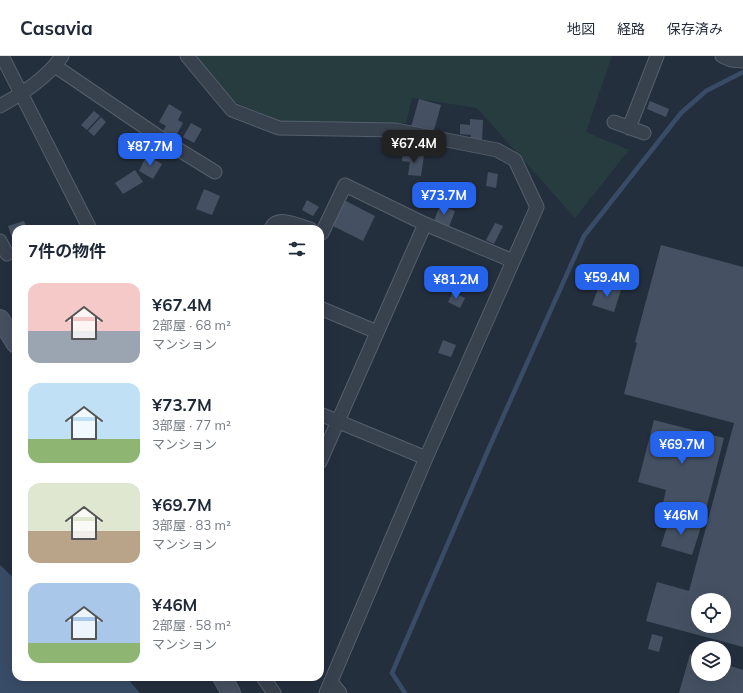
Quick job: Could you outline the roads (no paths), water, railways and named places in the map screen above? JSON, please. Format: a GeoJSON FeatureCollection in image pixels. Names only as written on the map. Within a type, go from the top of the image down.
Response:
{"type":"FeatureCollection","features":[{"type":"Feature","properties":{"kind":"main road"},"geometry":{"type":"LineString","coordinates":[[0,319],[12,338]]}},
{"type":"Feature","properties":{"kind":"main road"},"geometry":{"type":"LineString","coordinates":[[224,681],[231,693]]}},
{"type":"Feature","properties":{"kind":"street"},"geometry":{"type":"LineString","coordinates":[[2,56],[88,225]]}},
{"type":"Feature","properties":{"kind":"street"},"geometry":{"type":"LineString","coordinates":[[187,56],[232,110],[279,128],[396,130],[497,150],[515,160],[537,207],[426,458],[329,687],[340,693]]}},
{"type":"Feature","properties":{"kind":"street"},"geometry":{"type":"LineString","coordinates":[[629,128],[657,56]]}},
{"type":"Feature","properties":{"kind":"street"},"geometry":{"type":"LineString","coordinates":[[0,106],[22,94],[58,61],[168,143],[215,172]]}},
{"type":"Feature","properties":{"kind":"street"},"geometry":{"type":"LineString","coordinates":[[614,122],[644,133]]}},
{"type":"Feature","properties":{"kind":"street"},"geometry":{"type":"LineString","coordinates":[[324,229],[345,185],[425,224],[513,261]]}},
{"type":"Feature","properties":{"kind":"street"},"geometry":{"type":"LineString","coordinates":[[274,225],[280,222],[287,222],[297,225]]}},
{"type":"Feature","properties":{"kind":"street"},"geometry":{"type":"LineString","coordinates":[[324,453],[425,224]]}},
{"type":"Feature","properties":{"kind":"street"},"geometry":{"type":"LineString","coordinates":[[0,241],[7,254]]}},
{"type":"Feature","properties":{"kind":"street"},"geometry":{"type":"LineString","coordinates":[[324,310],[377,332]]}},
{"type":"Feature","properties":{"kind":"street"},"geometry":{"type":"LineString","coordinates":[[324,416],[337,423],[426,458]]}},
{"type":"Feature","properties":{"kind":"street"},"geometry":{"type":"LineString","coordinates":[[266,681],[274,693]]}},
{"type":"Feature","properties":{"kind":"water"},"geometry":{"type":"Polygon","coordinates":[[[0,565],[12,576],[12,681],[130,681],[140,693],[0,693],[0,565]]]}},
{"type":"Feature","properties":{"kind":"waterway"},"geometry":{"type":"LineString","coordinates":[[405,693],[392,673],[489,448],[584,236],[681,113],[706,91],[743,72]]}}]}
